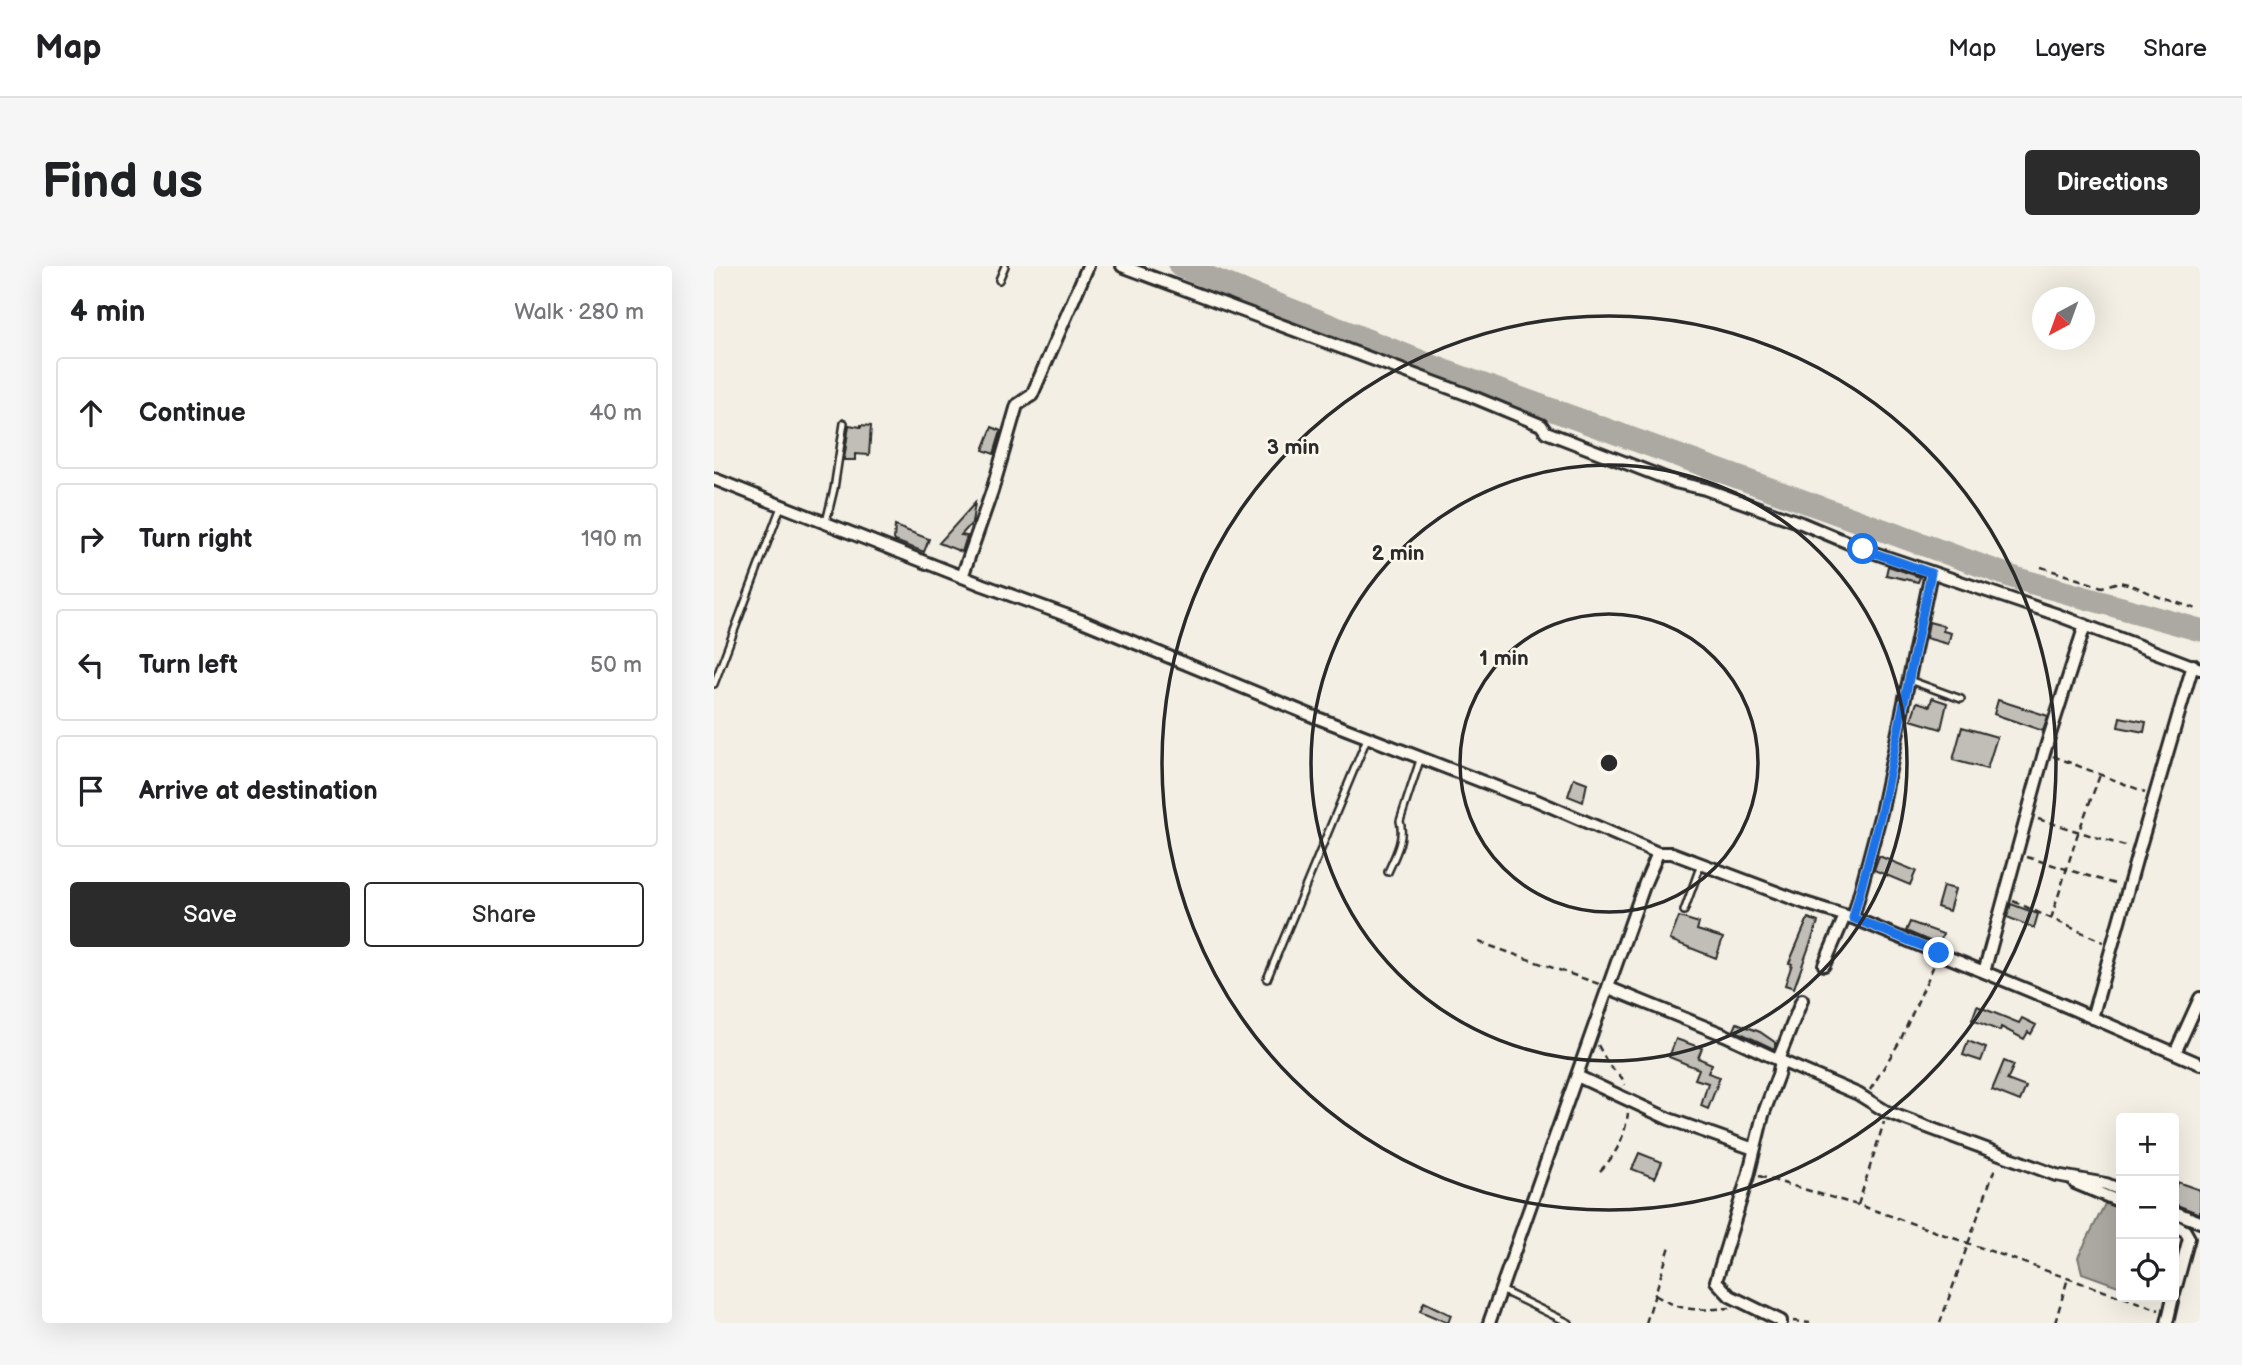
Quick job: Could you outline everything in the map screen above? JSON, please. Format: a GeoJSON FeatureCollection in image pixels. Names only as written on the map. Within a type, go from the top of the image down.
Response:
{"type":"FeatureCollection","features":[{"type":"Feature","properties":{"kind":"street"},"geometry":{"type":"LineString","coordinates":[[962,577],[992,491],[1017,405],[1032,395],[1088,266]]}},
{"type":"Feature","properties":{"kind":"street"},"geometry":{"type":"LineString","coordinates":[[1122,266],[1466,394],[1541,425],[1546,432],[1675,482],[1705,489],[1801,523],[1836,539],[2085,625],[2196,667],[2154,796],[2092,1018]]}},
{"type":"Feature","properties":{"kind":"street"},"geometry":{"type":"LineString","coordinates":[[714,479],[962,577],[1082,621],[1315,717],[1533,799],[1658,853],[1672,853],[1849,917],[2200,1064]]}},
{"type":"Feature","properties":{"kind":"street"},"geometry":{"type":"LineString","coordinates":[[1824,965],[1849,917],[1881,813],[1931,573]]}},
{"type":"Feature","properties":{"kind":"street"},"geometry":{"type":"LineString","coordinates":[[1984,972],[2045,752],[2085,625]]}},
{"type":"Feature","properties":{"kind":"street"},"geometry":{"type":"LineString","coordinates":[[1489,1323],[1644,883],[1658,853]]}},
{"type":"Feature","properties":{"kind":"street"},"geometry":{"type":"LineString","coordinates":[[1609,988],[1725,1035],[1864,1098],[1884,1110],[2116,1200]]}},
{"type":"Feature","properties":{"kind":"street"},"geometry":{"type":"LineString","coordinates":[[2175,1053],[2200,998]]}},
{"type":"Feature","properties":{"kind":"street"},"geometry":{"type":"LineString","coordinates":[[1781,1322],[1730,1296],[1716,1281],[1762,1115],[1779,1075],[1780,1060],[1802,1000]]}},
{"type":"Feature","properties":{"kind":"street"},"geometry":{"type":"LineString","coordinates":[[1577,1076],[1669,1119],[1754,1149]]}},
{"type":"Feature","properties":{"kind":"street"},"geometry":{"type":"LineString","coordinates":[[2056,1175],[2116,1188]]}},
{"type":"Feature","properties":{"kind":"street"},"geometry":{"type":"LineString","coordinates":[[2179,1214],[2200,1222]]}},
{"type":"Feature","properties":{"kind":"street"},"geometry":{"type":"LineString","coordinates":[[2179,1228],[2189,1238],[2179,1274]]}},
{"type":"Feature","properties":{"kind":"lane"},"geometry":{"type":"LineString","coordinates":[[999,280],[1005,266]]}},
{"type":"Feature","properties":{"kind":"lane"},"geometry":{"type":"LineString","coordinates":[[826,522],[844,423]]}},
{"type":"Feature","properties":{"kind":"lane"},"geometry":{"type":"LineString","coordinates":[[714,684],[782,504]]}},
{"type":"Feature","properties":{"kind":"lane"},"geometry":{"type":"LineString","coordinates":[[1909,680],[1961,699]]}},
{"type":"Feature","properties":{"kind":"lane"},"geometry":{"type":"LineString","coordinates":[[1267,979],[1368,736]]}},
{"type":"Feature","properties":{"kind":"lane"},"geometry":{"type":"LineString","coordinates":[[1388,872],[1400,845],[1402,827],[1399,821],[1421,757]]}},
{"type":"Feature","properties":{"kind":"lane"},"geometry":{"type":"LineString","coordinates":[[1684,911],[1701,864]]}},
{"type":"Feature","properties":{"kind":"lane"},"geometry":{"type":"LineString","coordinates":[[1501,1290],[1569,1323]]}},
{"type":"Feature","properties":{"kind":"path"},"geometry":{"type":"LineString","coordinates":[[2041,567],[2102,587],[2119,582],[2132,585],[2200,610]]}},
{"type":"Feature","properties":{"kind":"path"},"geometry":{"type":"LineString","coordinates":[[2045,752],[2154,796]]}},
{"type":"Feature","properties":{"kind":"path"},"geometry":{"type":"LineString","coordinates":[[2051,919],[2100,775]]}},
{"type":"Feature","properties":{"kind":"path"},"geometry":{"type":"LineString","coordinates":[[2027,816],[2138,850]]}},
{"type":"Feature","properties":{"kind":"path"},"geometry":{"type":"LineString","coordinates":[[2017,854],[2128,888]]}},
{"type":"Feature","properties":{"kind":"path"},"geometry":{"type":"LineString","coordinates":[[2005,898],[2112,946]]}},
{"type":"Feature","properties":{"kind":"path"},"geometry":{"type":"LineString","coordinates":[[1479,942],[1609,988]]}},
{"type":"Feature","properties":{"kind":"path"},"geometry":{"type":"LineString","coordinates":[[1864,1098],[1900,1041],[1939,953]]}},
{"type":"Feature","properties":{"kind":"path"},"geometry":{"type":"LineString","coordinates":[[1858,1205],[1883,1127],[1884,1110]]}},
{"type":"Feature","properties":{"kind":"path"},"geometry":{"type":"LineString","coordinates":[[1940,1323],[2000,1154]]}},
{"type":"Feature","properties":{"kind":"path"},"geometry":{"type":"LineString","coordinates":[[1748,1173],[1858,1205],[2116,1295]]}},
{"type":"Feature","properties":{"kind":"path"},"geometry":{"type":"LineString","coordinates":[[1646,1323],[1671,1242]]}},
{"type":"Feature","properties":{"kind":"path"},"geometry":{"type":"LineString","coordinates":[[2055,1323],[2067,1278]]}},
{"type":"Feature","properties":{"kind":"path"},"geometry":{"type":"LineString","coordinates":[[1655,1295],[1688,1310],[1754,1307]]}},
{"type":"Feature","properties":{"kind":"path"},"geometry":{"type":"LineString","coordinates":[[2132,1302],[2168,1318]]}},
{"type":"Feature","properties":{"kind":"path"},"geometry":{"type":"LineString","coordinates":[[1781,1322],[1810,1323]]}},
{"type":"Feature","properties":{"kind":"shaded area"},"geometry":{"type":"Polygon","coordinates":[[[2105,1204],[2116,1207],[2116,1285],[2082,1273],[2078,1257],[2105,1204]]]}},
{"type":"Feature","properties":{"kind":"building"},"geometry":{"type":"Polygon","coordinates":[[[849,425],[871,426],[869,455],[855,454],[855,460],[844,460],[849,425]]]}},
{"type":"Feature","properties":{"kind":"building"},"geometry":{"type":"Polygon","coordinates":[[[992,427],[1001,431],[994,454],[983,450],[992,427]]]}},
{"type":"Feature","properties":{"kind":"building"},"geometry":{"type":"Polygon","coordinates":[[[975,503],[972,523],[961,535],[967,536],[962,552],[939,543],[975,503]]]}},
{"type":"Feature","properties":{"kind":"building"},"geometry":{"type":"Polygon","coordinates":[[[895,526],[929,539],[924,552],[895,541],[895,526]]]}},
{"type":"Feature","properties":{"kind":"building"},"geometry":{"type":"Polygon","coordinates":[[[1888,566],[1920,577],[1918,582],[1886,575],[1888,566]]]}},
{"type":"Feature","properties":{"kind":"building"},"geometry":{"type":"Polygon","coordinates":[[[1929,622],[1944,626],[1943,631],[1951,633],[1948,644],[1926,638],[1929,622]]]}},
{"type":"Feature","properties":{"kind":"building"},"geometry":{"type":"Polygon","coordinates":[[[1932,698],[1947,703],[1941,729],[1911,720],[1917,702],[1930,706],[1932,698]]]}},
{"type":"Feature","properties":{"kind":"building"},"geometry":{"type":"Polygon","coordinates":[[[1998,700],[2048,716],[2043,731],[1994,714],[1998,700]]]}},
{"type":"Feature","properties":{"kind":"building"},"geometry":{"type":"Polygon","coordinates":[[[2120,717],[2146,722],[2144,732],[2118,727],[2120,717]]]}},
{"type":"Feature","properties":{"kind":"building"},"geometry":{"type":"Polygon","coordinates":[[[1962,727],[1997,737],[1987,769],[1953,760],[1962,727]]]}},
{"type":"Feature","properties":{"kind":"building"},"geometry":{"type":"Polygon","coordinates":[[[1574,778],[1587,783],[1583,802],[1568,796],[1574,778]]]}},
{"type":"Feature","properties":{"kind":"building"},"geometry":{"type":"Polygon","coordinates":[[[1879,856],[1916,871],[1910,885],[1874,870],[1879,856]]]}},
{"type":"Feature","properties":{"kind":"building"},"geometry":{"type":"Polygon","coordinates":[[[1943,886],[1955,889],[1949,911],[1937,907],[1943,886]]]}},
{"type":"Feature","properties":{"kind":"building"},"geometry":{"type":"Polygon","coordinates":[[[2011,904],[2038,914],[2034,928],[2007,917],[2011,904]]]}},
{"type":"Feature","properties":{"kind":"building"},"geometry":{"type":"Polygon","coordinates":[[[1679,917],[1699,923],[1697,930],[1723,938],[1716,958],[1670,940],[1679,917]]]}},
{"type":"Feature","properties":{"kind":"building"},"geometry":{"type":"Polygon","coordinates":[[[1808,918],[1818,922],[1794,988],[1785,985],[1792,964],[1789,963],[1808,918]]]}},
{"type":"Feature","properties":{"kind":"building"},"geometry":{"type":"Polygon","coordinates":[[[1910,922],[1943,934],[1939,945],[1906,931],[1910,922]]]}},
{"type":"Feature","properties":{"kind":"building"},"geometry":{"type":"Polygon","coordinates":[[[1977,1006],[2019,1023],[2022,1018],[2036,1025],[2024,1039],[2001,1027],[2000,1031],[1972,1020],[1977,1006]]]}},
{"type":"Feature","properties":{"kind":"building"},"geometry":{"type":"Polygon","coordinates":[[[1737,1023],[1760,1032],[1776,1043],[1774,1049],[1734,1030],[1737,1023]]]}},
{"type":"Feature","properties":{"kind":"building"},"geometry":{"type":"Polygon","coordinates":[[[1676,1039],[1702,1048],[1698,1058],[1712,1064],[1708,1073],[1720,1077],[1708,1109],[1701,1106],[1708,1083],[1695,1079],[1699,1069],[1669,1057],[1676,1039]]]}},
{"type":"Feature","properties":{"kind":"building"},"geometry":{"type":"Polygon","coordinates":[[[1968,1041],[1986,1048],[1981,1061],[1963,1055],[1968,1041]]]}},
{"type":"Feature","properties":{"kind":"building"},"geometry":{"type":"Polygon","coordinates":[[[2004,1061],[2014,1065],[2007,1080],[2026,1087],[2020,1101],[1992,1090],[2004,1061]]]}},
{"type":"Feature","properties":{"kind":"building"},"geometry":{"type":"Polygon","coordinates":[[[1639,1153],[1662,1162],[1655,1178],[1632,1169],[1639,1153]]]}},
{"type":"Feature","properties":{"kind":"building"},"geometry":{"type":"Polygon","coordinates":[[[2179,1183],[2200,1190],[2200,1214],[2179,1206],[2179,1183]]]}},
{"type":"Feature","properties":{"kind":"building"},"geometry":{"type":"Polygon","coordinates":[[[1424,1302],[1451,1315],[1448,1323],[1420,1311],[1424,1302]]]}},
{"type":"Feature","properties":{"kind":"waterway"},"geometry":{"type":"LineString","coordinates":[[1180,266],[1445,371],[2018,579],[2200,630]]}},
{"type":"Feature","properties":{"kind":"route"},"geometry":{"type":"LineString","coordinates":[[1863,549],[1931,573],[1881,813],[1853,918],[1939,953]]}}]}
